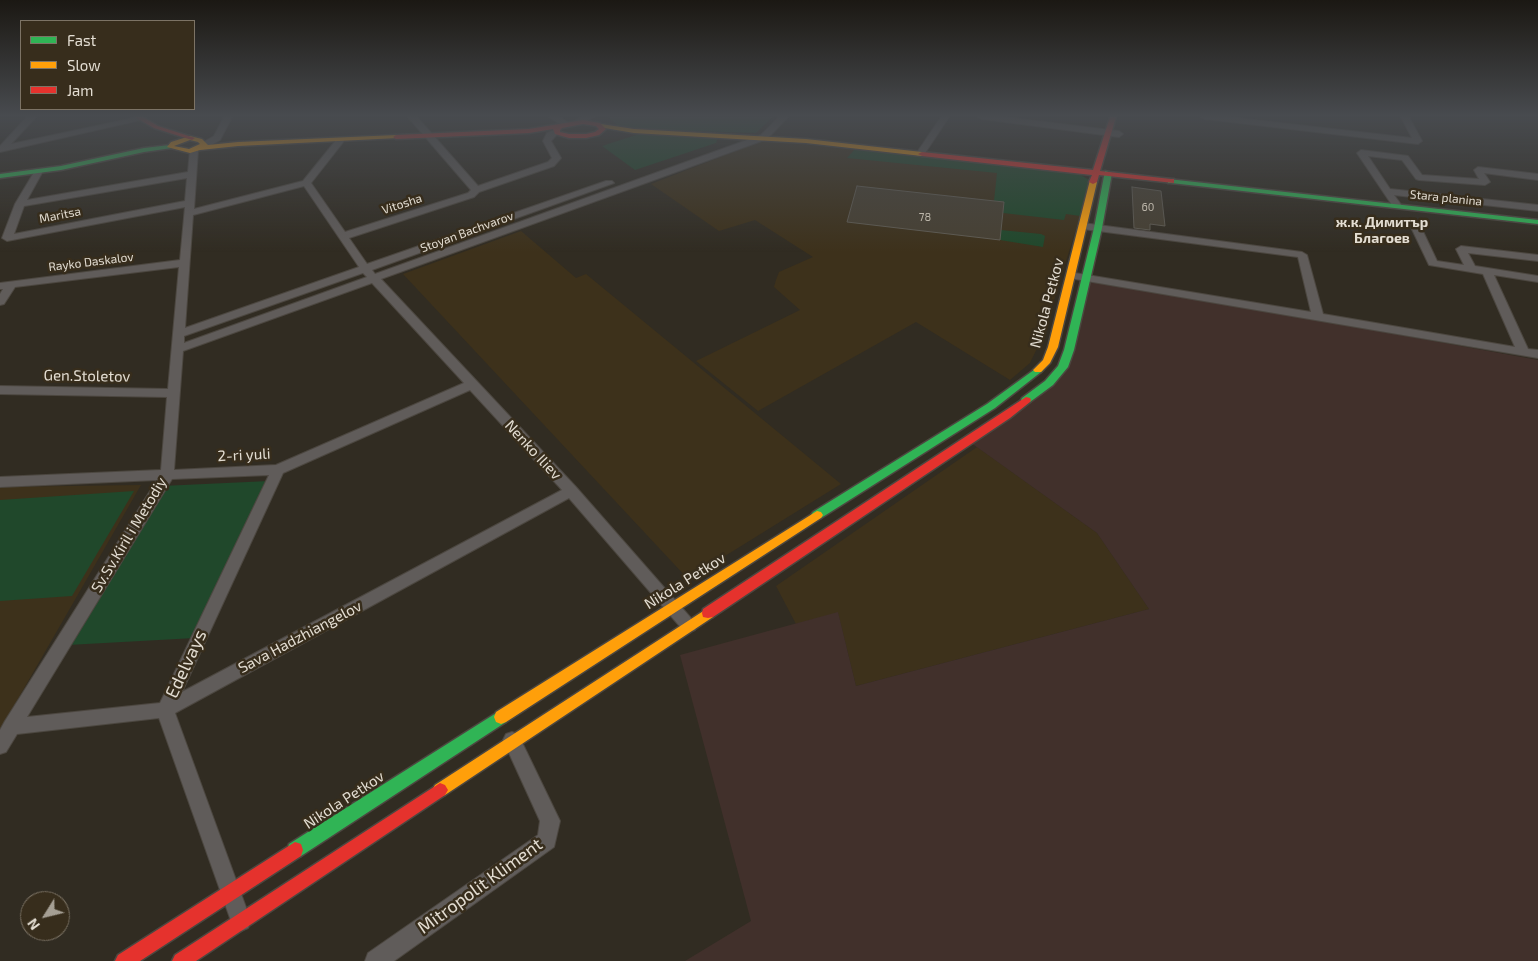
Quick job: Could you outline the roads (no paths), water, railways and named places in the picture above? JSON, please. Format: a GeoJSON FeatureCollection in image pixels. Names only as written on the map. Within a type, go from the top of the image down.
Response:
{"type":"FeatureCollection","features":[{"type":"Feature","properties":{"kind":"main road"},"geometry":{"type":"LineString","coordinates":[[0,176],[85,162]]}},
{"type":"Feature","properties":{"kind":"main road"},"geometry":{"type":"LineString","coordinates":[[192,169],[201,162]]}},
{"type":"Feature","properties":{"kind":"main road","name":"Stara planina"},"geometry":{"type":"LineString","coordinates":[[999,162],[1538,222]]}},
{"type":"Feature","properties":{"kind":"main road","name":"Nikola Petkov"},"geometry":{"type":"LineString","coordinates":[[124,961],[672,606],[983,411],[1030,377],[1047,361],[1053,347],[1069,274],[1105,162]]}},
{"type":"Feature","properties":{"kind":"main road","name":"Nikola Petkov"},"geometry":{"type":"LineString","coordinates":[[181,961],[512,740],[1006,416],[1049,383],[1063,367],[1070,350],[1098,228],[1102,172]]}},
{"type":"Feature","properties":{"kind":"street","name":"Sv.Sv.Kiril i Metodiy"},"geometry":{"type":"LineString","coordinates":[[0,746],[167,476],[192,169],[195,162]]}},
{"type":"Feature","properties":{"kind":"street"},"geometry":{"type":"LineString","coordinates":[[189,208],[306,183],[323,162]]}},
{"type":"Feature","properties":{"kind":"street"},"geometry":{"type":"LineString","coordinates":[[452,162],[476,190]]}},
{"type":"Feature","properties":{"kind":"street","name":"Vitosha"},"geometry":{"type":"LineString","coordinates":[[344,236],[470,195],[476,190],[543,168],[554,162]]}},
{"type":"Feature","properties":{"kind":"street","name":"Stoyan Bachvarov"},"geometry":{"type":"LineString","coordinates":[[178,349],[369,274],[675,162]]}},
{"type":"Feature","properties":{"kind":"street","name":"Stoyan Bachvarov"},"geometry":{"type":"LineString","coordinates":[[178,334],[369,274],[692,162]]}},
{"type":"Feature","properties":{"kind":"street"},"geometry":{"type":"LineString","coordinates":[[1367,162],[1397,206]]}},
{"type":"Feature","properties":{"kind":"street"},"geometry":{"type":"LineString","coordinates":[[1408,162],[1419,177],[1485,182],[1478,170],[1538,177]]}},
{"type":"Feature","properties":{"kind":"street"},"geometry":{"type":"LineString","coordinates":[[20,204],[192,169]]}},
{"type":"Feature","properties":{"kind":"street","name":"Maritsa"},"geometry":{"type":"LineString","coordinates":[[39,171],[20,204],[7,238],[189,208]]}},
{"type":"Feature","properties":{"kind":"street","name":"Nenko Iliev"},"geometry":{"type":"LineString","coordinates":[[306,183],[369,274],[572,491],[689,625]]}},
{"type":"Feature","properties":{"kind":"street"},"geometry":{"type":"LineString","coordinates":[[1388,192],[1538,208]]}},
{"type":"Feature","properties":{"kind":"street"},"geometry":{"type":"LineString","coordinates":[[1414,223],[1433,263],[1538,279]]}},
{"type":"Feature","properties":{"kind":"street"},"geometry":{"type":"LineString","coordinates":[[1083,226],[1302,255],[1318,317]]}},
{"type":"Feature","properties":{"kind":"street"},"geometry":{"type":"LineString","coordinates":[[1471,269],[1461,249],[1538,258]]}},
{"type":"Feature","properties":{"kind":"street","name":"Rayko Daskalov"},"geometry":{"type":"LineString","coordinates":[[0,286],[184,263]]}},
{"type":"Feature","properties":{"kind":"street"},"geometry":{"type":"LineString","coordinates":[[1486,271],[1523,351]]}},
{"type":"Feature","properties":{"kind":"street"},"geometry":{"type":"LineString","coordinates":[[1069,274],[1538,354]]}},
{"type":"Feature","properties":{"kind":"street"},"geometry":{"type":"LineString","coordinates":[[0,302],[12,284]]}},
{"type":"Feature","properties":{"kind":"street","name":"2-ri yuli"},"geometry":{"type":"LineString","coordinates":[[0,482],[278,470],[472,384]]}},
{"type":"Feature","properties":{"kind":"street","name":"Gen.Stoletov"},"geometry":{"type":"LineString","coordinates":[[0,390],[174,394]]}},
{"type":"Feature","properties":{"kind":"street","name":"Edelvays"},"geometry":{"type":"LineString","coordinates":[[242,920],[165,710],[278,470]]}},
{"type":"Feature","properties":{"kind":"street","name":"Sava Hadzhiangelov"},"geometry":{"type":"LineString","coordinates":[[11,727],[165,710],[572,491]]}},
{"type":"Feature","properties":{"kind":"street","name":"Mitropolit Kliment"},"geometry":{"type":"LineString","coordinates":[[376,961],[547,840],[550,820],[512,740]]}},
{"type":"Feature","properties":{"kind":"district","name":"ж.к. Димитър Благоев"},"geometry":{"type":"Point","coordinates":[1382,230]}}]}
